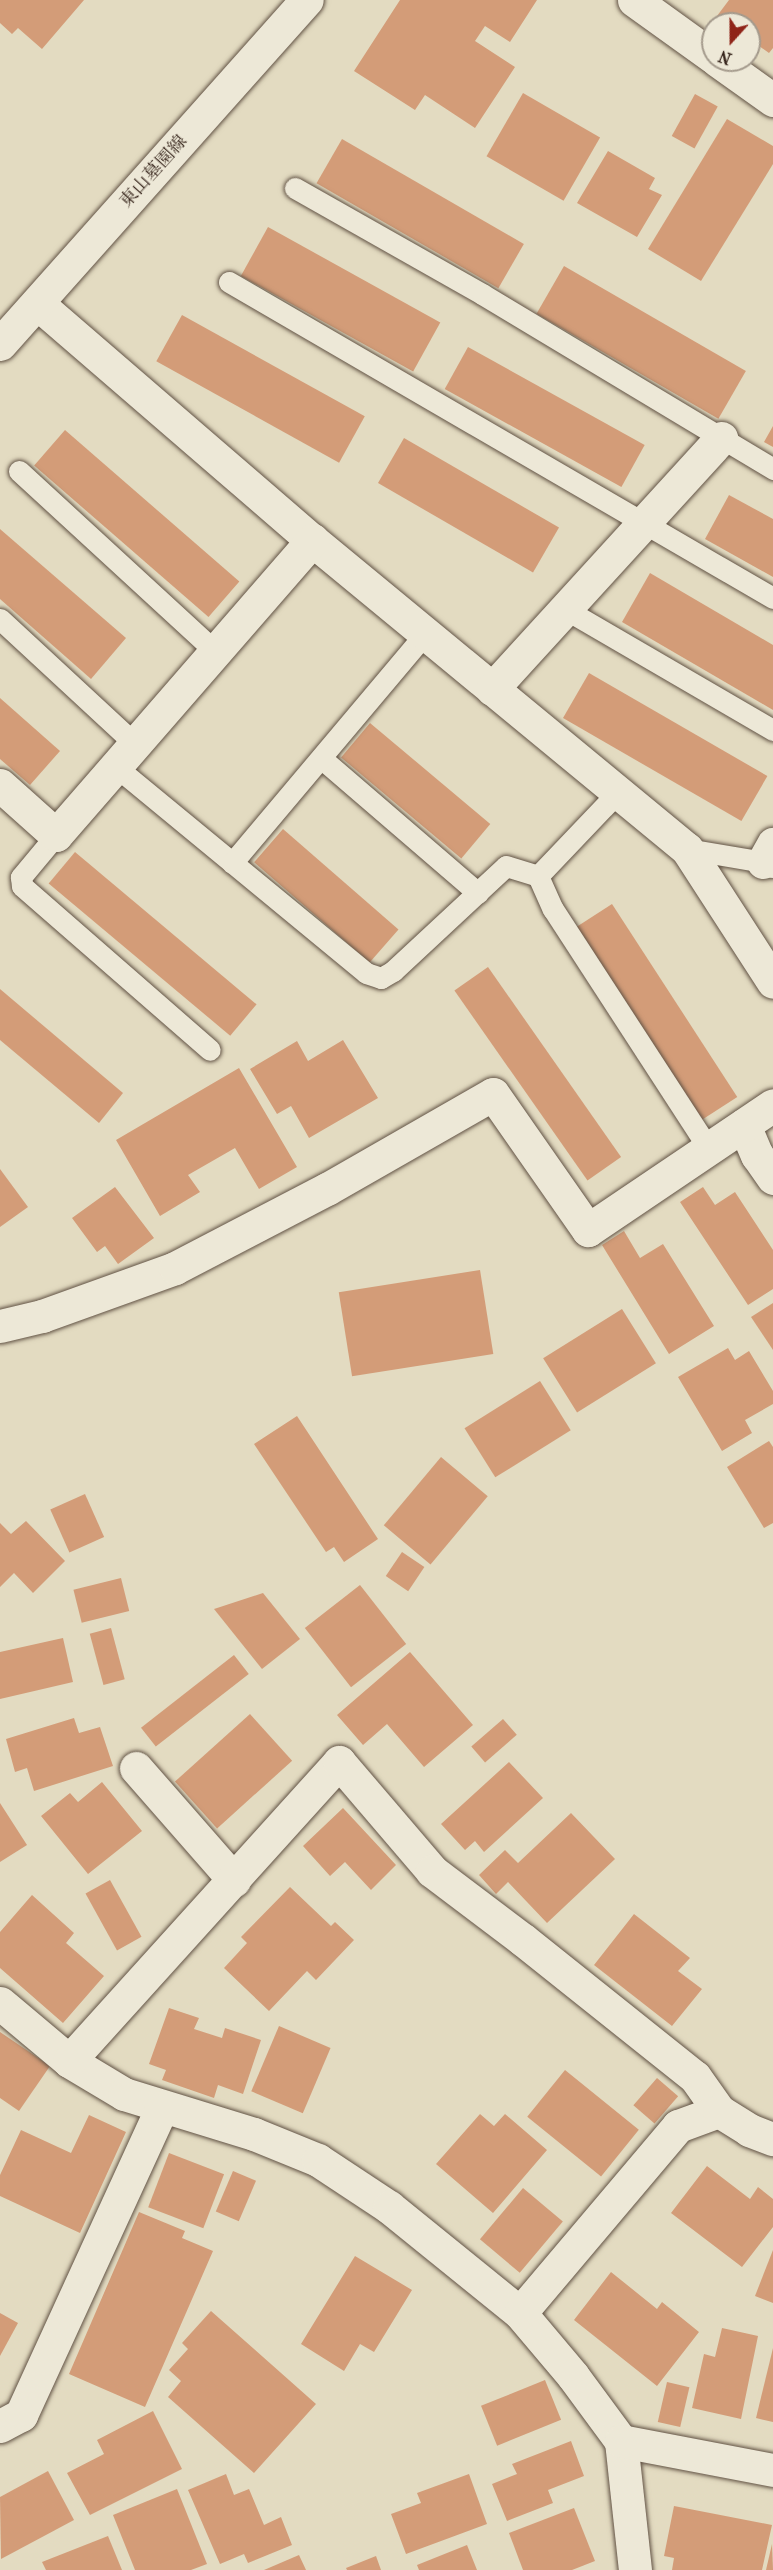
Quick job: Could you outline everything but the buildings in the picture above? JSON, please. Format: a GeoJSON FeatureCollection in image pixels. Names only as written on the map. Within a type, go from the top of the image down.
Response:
{"type":"FeatureCollection","features":[{"type":"Feature","properties":{"kind":"street","name":"東山墓園線"},"geometry":{"type":"LineString","coordinates":[[4,334],[37,303],[307,0]]}},
{"type":"Feature","properties":{"kind":"street"},"geometry":{"type":"LineString","coordinates":[[634,0],[701,48]]}},
{"type":"Feature","properties":{"kind":"street"},"geometry":{"type":"LineString","coordinates":[[734,72],[773,100]]}},
{"type":"Feature","properties":{"kind":"street"},"geometry":{"type":"LineString","coordinates":[[37,303],[312,540],[687,849],[773,982]]}},
{"type":"Feature","properties":{"kind":"street"},"geometry":{"type":"LineString","coordinates":[[492,688],[721,438]]}},
{"type":"Feature","properties":{"kind":"street"},"geometry":{"type":"LineString","coordinates":[[0,785],[56,835],[312,540]]}},
{"type":"Feature","properties":{"kind":"street"},"geometry":{"type":"LineString","coordinates":[[0,1326],[42,1316],[175,1268],[327,1189],[493,1094],[588,1230],[773,1105]]}},
{"type":"Feature","properties":{"kind":"street"},"geometry":{"type":"LineString","coordinates":[[744,1125],[757,1155],[773,1178]]}},
{"type":"Feature","properties":{"kind":"street"},"geometry":{"type":"LineString","coordinates":[[69,2061],[339,1762],[432,1871],[522,1939],[695,2077],[719,2111],[748,2130],[773,2139]]}},
{"type":"Feature","properties":{"kind":"street"},"geometry":{"type":"LineString","coordinates":[[136,1768],[234,1880]]}},
{"type":"Feature","properties":{"kind":"street"},"geometry":{"type":"LineString","coordinates":[[0,2002],[69,2061],[124,2094],[254,2134],[318,2160],[389,2207],[520,2313],[573,2376],[621,2441],[635,2570]]}},
{"type":"Feature","properties":{"kind":"street"},"geometry":{"type":"LineString","coordinates":[[0,2426],[21,2415],[162,2107]]}},
{"type":"Feature","properties":{"kind":"street"},"geometry":{"type":"LineString","coordinates":[[520,2313],[678,2126],[719,2111]]}},
{"type":"Feature","properties":{"kind":"street"},"geometry":{"type":"LineString","coordinates":[[621,2441],[773,2470]]}},
{"type":"Feature","properties":{"kind":"lane"},"geometry":{"type":"LineString","coordinates":[[295,188],[482,294],[773,469]]}},
{"type":"Feature","properties":{"kind":"lane"},"geometry":{"type":"LineString","coordinates":[[229,282],[773,598]]}},
{"type":"Feature","properties":{"kind":"lane"},"geometry":{"type":"LineString","coordinates":[[19,471],[215,651]]}},
{"type":"Feature","properties":{"kind":"lane"},"geometry":{"type":"LineString","coordinates":[[565,609],[773,730]]}},
{"type":"Feature","properties":{"kind":"lane"},"geometry":{"type":"LineString","coordinates":[[0,620],[125,755],[232,863],[366,973],[381,978],[393,971],[506,867],[538,876],[553,909],[708,1148]]}},
{"type":"Feature","properties":{"kind":"lane"},"geometry":{"type":"LineString","coordinates":[[232,863],[425,634]]}},
{"type":"Feature","properties":{"kind":"lane"},"geometry":{"type":"LineString","coordinates":[[321,758],[478,893]]}},
{"type":"Feature","properties":{"kind":"lane"},"geometry":{"type":"LineString","coordinates":[[538,876],[617,793]]}},
{"type":"Feature","properties":{"kind":"lane"},"geometry":{"type":"LineString","coordinates":[[56,835],[21,877],[22,886],[210,1050]]}},
{"type":"Feature","properties":{"kind":"lane"},"geometry":{"type":"LineString","coordinates":[[687,849],[770,858]]}}]}
